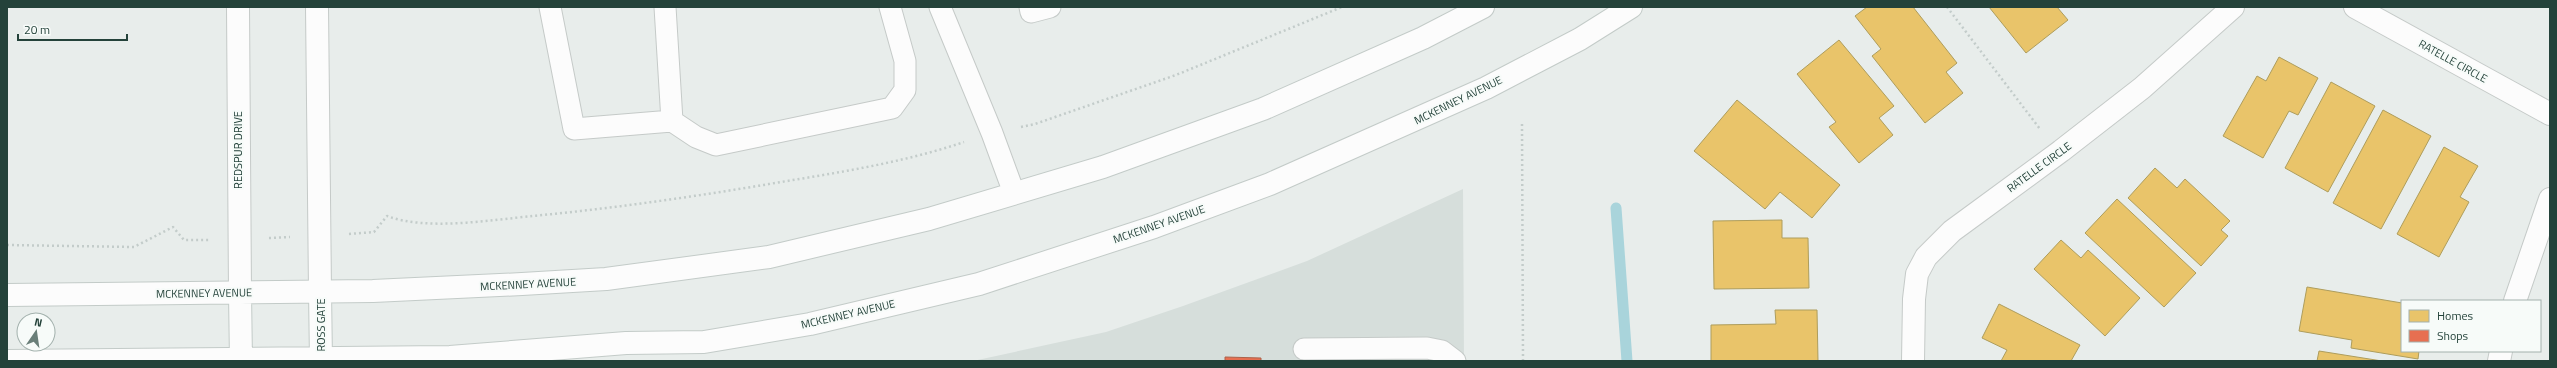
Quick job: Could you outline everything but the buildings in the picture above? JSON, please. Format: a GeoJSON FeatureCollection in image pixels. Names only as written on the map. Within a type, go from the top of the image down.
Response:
{"type":"FeatureCollection","features":[{"type":"Feature","properties":{"kind":"main road","name":"REDSPUR DRIVE"},"geometry":{"type":"LineString","coordinates":[[238,7],[238,240],[241,360]]}},
{"type":"Feature","properties":{"kind":"main road"},"geometry":{"type":"LineString","coordinates":[[317,7],[321,235],[320,291]]}},
{"type":"Feature","properties":{"kind":"main road","name":"MCKENNEY AVENUE"},"geometry":{"type":"LineString","coordinates":[[7,295],[240,293],[447,288],[606,279],[753,259],[929,219],[1104,167],[1263,109],[1423,38],[1483,7]]}},
{"type":"Feature","properties":{"kind":"main road","name":"MCKENNEY AVENUE"},"geometry":{"type":"LineString","coordinates":[[7,361],[321,360],[450,357],[626,343],[704,342],[810,324],[979,284],[1154,226],[1270,184],[1486,88],[1580,39],[1632,7]]}},
{"type":"Feature","properties":{"kind":"main road","name":"RATELLE CIRCLE"},"geometry":{"type":"LineString","coordinates":[[1913,361],[1914,299],[1917,274],[1926,257],[1952,231],[2061,152],[2142,88],[2233,7]]}},
{"type":"Feature","properties":{"kind":"main road","name":"RATELLE CIRCLE"},"geometry":{"type":"LineString","coordinates":[[2355,7],[2550,114]]}},
{"type":"Feature","properties":{"kind":"main road"},"geometry":{"type":"LineString","coordinates":[[2515,300],[2550,199]]}},
{"type":"Feature","properties":{"kind":"main road","name":"ROSS GATE"},"geometry":{"type":"LineString","coordinates":[[320,291],[321,360]]}},
{"type":"Feature","properties":{"kind":"lane"},"geometry":{"type":"LineString","coordinates":[[550,7],[574,129],[672,121],[696,137],[716,145],[892,108],[905,90],[905,61],[890,7]]}},
{"type":"Feature","properties":{"kind":"lane"},"geometry":{"type":"LineString","coordinates":[[665,7],[672,121]]}},
{"type":"Feature","properties":{"kind":"lane"},"geometry":{"type":"LineString","coordinates":[[940,7],[992,133],[1014,193]]}},
{"type":"Feature","properties":{"kind":"lane"},"geometry":{"type":"LineString","coordinates":[[1030,7],[1031,12],[1050,7]]}},
{"type":"Feature","properties":{"kind":"lane"},"geometry":{"type":"LineString","coordinates":[[1304,349],[1428,348],[1442,351],[1455,361]]}},
{"type":"Feature","properties":{"kind":"path"},"geometry":{"type":"LineString","coordinates":[[1035,124],[1176,74],[1342,7]]}},
{"type":"Feature","properties":{"kind":"path"},"geometry":{"type":"LineString","coordinates":[[1948,7],[2041,130],[2061,152]]}},
{"type":"Feature","properties":{"kind":"path"},"geometry":{"type":"LineString","coordinates":[[1522,124],[1523,361]]}},
{"type":"Feature","properties":{"kind":"path"},"geometry":{"type":"LineString","coordinates":[[7,245],[134,247],[173,227],[184,240],[238,240],[374,232],[387,216],[405,223],[425,223],[507,218],[623,206],[815,177],[934,152]]}},
{"type":"Feature","properties":{"kind":"shaded area"},"geometry":{"type":"Polygon","coordinates":[[[1463,189],[1464,361],[973,361],[1106,332],[1183,306],[1307,261],[1463,189]]]}},
{"type":"Feature","properties":{"kind":"waterway"},"geometry":{"type":"LineString","coordinates":[[1616,208],[1627,361]]}}]}
